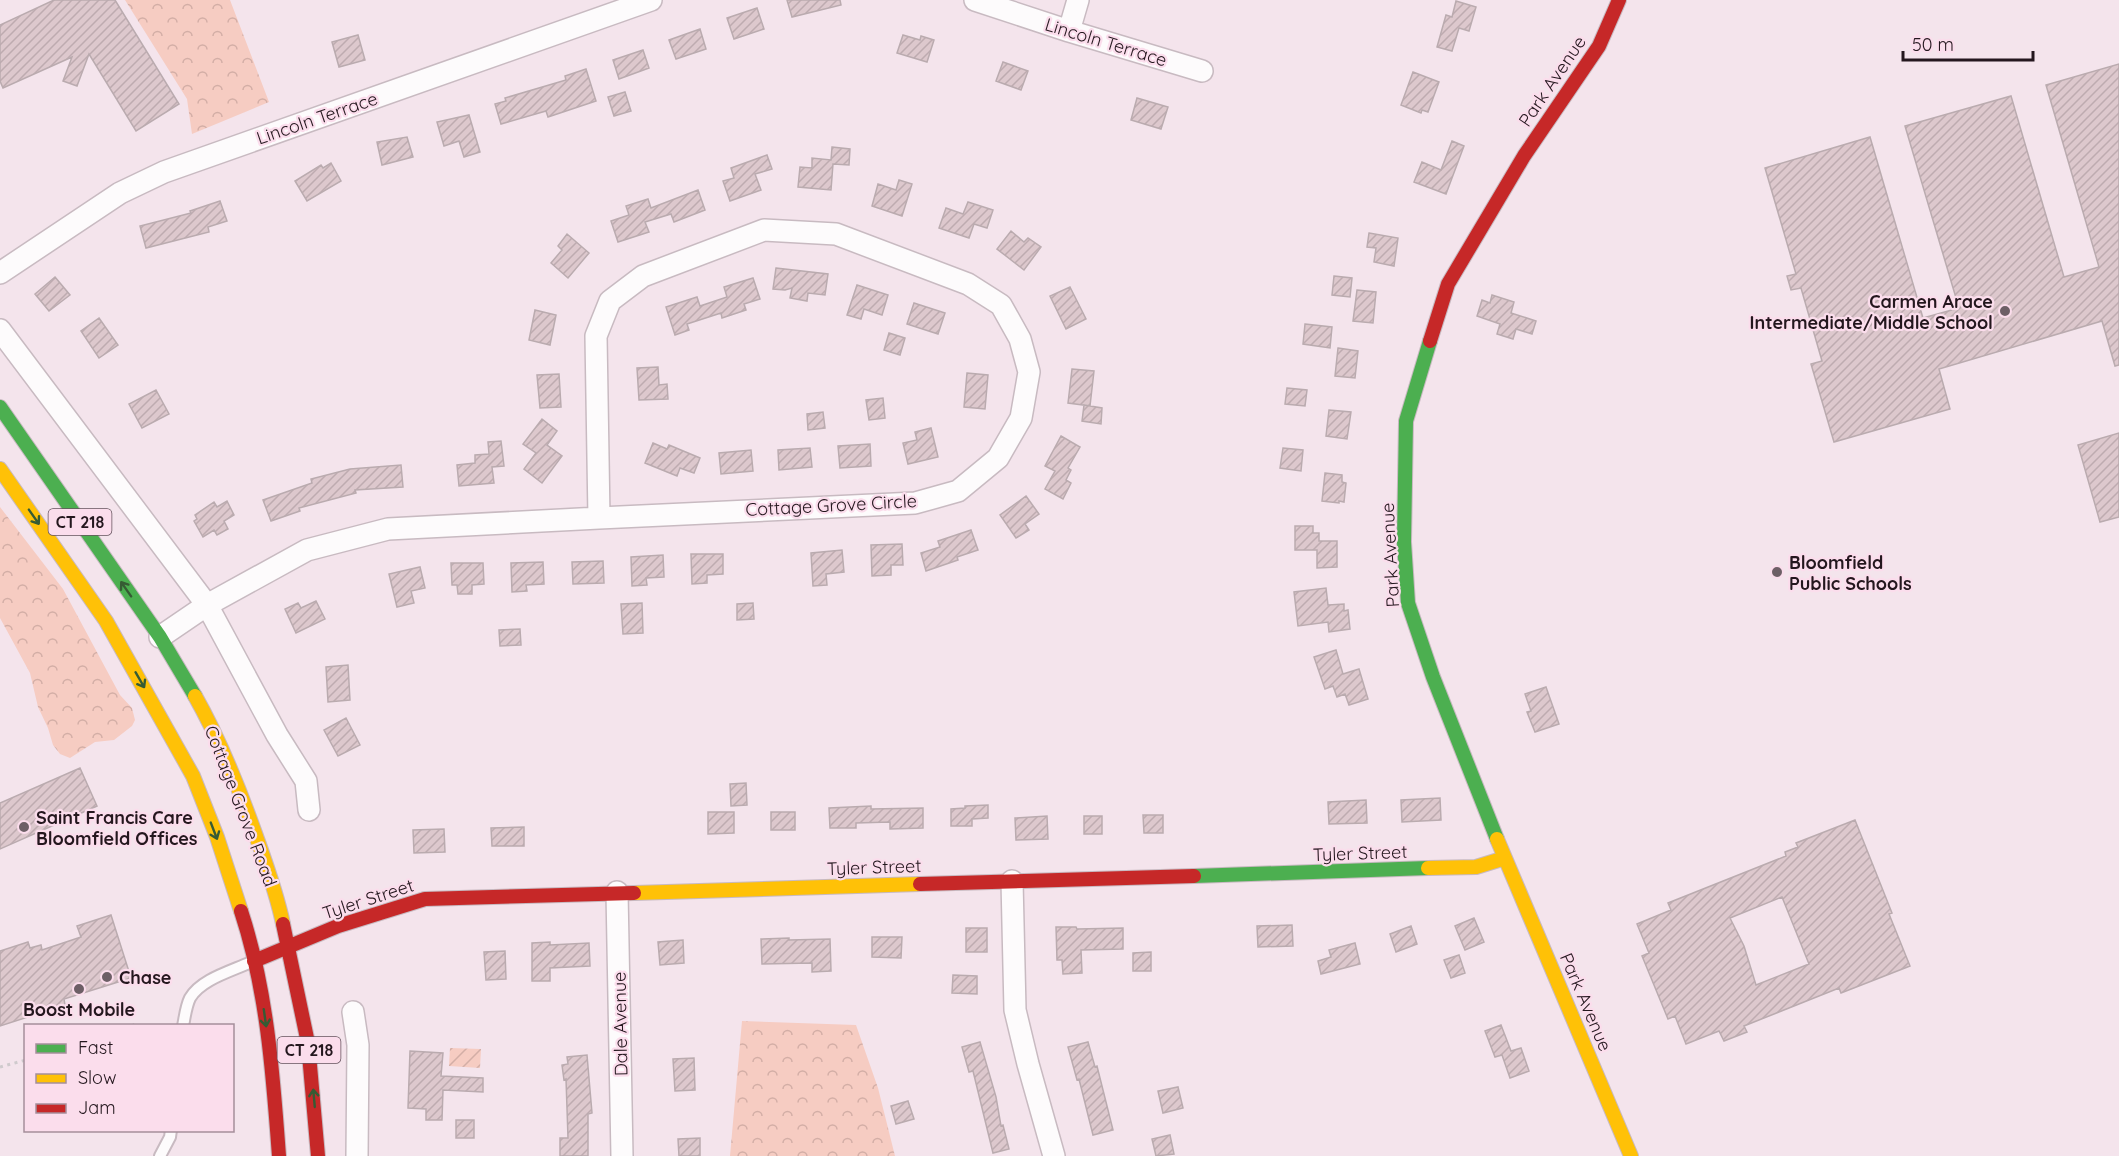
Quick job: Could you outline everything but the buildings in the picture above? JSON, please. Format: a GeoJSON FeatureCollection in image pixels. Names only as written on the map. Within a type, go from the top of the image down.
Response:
{"type":"FeatureCollection","features":[{"type":"Feature","properties":{"kind":"main road","name":"Park Avenue"},"geometry":{"type":"LineString","coordinates":[[1619,0],[1599,46],[1524,156],[1448,284],[1406,421],[1404,542],[1408,603],[1433,677],[1505,858],[1631,1156]]}},
{"type":"Feature","properties":{"kind":"main road","name":"Cottage Grove Road"},"geometry":{"type":"LineString","coordinates":[[0,407],[160,637],[218,738],[267,866],[282,918],[308,1042],[318,1156]]}},
{"type":"Feature","properties":{"kind":"main road","name":"Cottage Grove Road"},"geometry":{"type":"LineString","coordinates":[[0,469],[106,621],[193,776],[217,837],[244,920],[254,961],[272,1067],[279,1156]]}},
{"type":"Feature","properties":{"kind":"main road","name":"Tyler Street"},"geometry":{"type":"LineString","coordinates":[[254,961],[288,945],[375,912],[425,899],[1476,867],[1505,858]]}},
{"type":"Feature","properties":{"kind":"street","name":"Lincoln Terrace"},"geometry":{"type":"LineString","coordinates":[[0,273],[120,192],[164,172],[651,0]]}},
{"type":"Feature","properties":{"kind":"street","name":"Lincoln Terrace"},"geometry":{"type":"LineString","coordinates":[[975,0],[1069,32],[1203,71]]}},
{"type":"Feature","properties":{"kind":"street"},"geometry":{"type":"LineString","coordinates":[[1069,32],[1078,0]]}},
{"type":"Feature","properties":{"kind":"street","name":"Cottage Grove Circle"},"geometry":{"type":"LineString","coordinates":[[160,637],[207,605],[307,550],[388,529],[915,503],[958,490],[998,458],[1021,418],[1029,372],[1020,339],[1000,305],[968,284],[836,234],[764,230],[643,276],[610,302],[596,336],[599,518]]}},
{"type":"Feature","properties":{"kind":"street"},"geometry":{"type":"LineString","coordinates":[[0,330],[207,605],[277,735],[306,781],[309,810]]}},
{"type":"Feature","properties":{"kind":"street"},"geometry":{"type":"LineString","coordinates":[[1012,881],[1015,1010],[1054,1156]]}},
{"type":"Feature","properties":{"kind":"street","name":"Dale Avenue"},"geometry":{"type":"LineString","coordinates":[[617,892],[622,1156]]}},
{"type":"Feature","properties":{"kind":"street"},"geometry":{"type":"LineString","coordinates":[[353,1012],[358,1045],[357,1156]]}},
{"type":"Feature","properties":{"kind":"lane"},"geometry":{"type":"LineString","coordinates":[[183,1024],[187,1005],[195,991],[217,977],[254,961]]}},
{"type":"Feature","properties":{"kind":"lane"},"geometry":{"type":"LineString","coordinates":[[160,1156],[171,1132]]}},
{"type":"Feature","properties":{"kind":"path"},"geometry":{"type":"LineString","coordinates":[[0,1067],[24,1061]]}},
{"type":"Feature","properties":{"kind":"green space"},"geometry":{"type":"Polygon","coordinates":[[[125,0],[230,0],[269,102],[192,134],[187,99],[125,0]]]}},
{"type":"Feature","properties":{"kind":"green space"},"geometry":{"type":"Polygon","coordinates":[[[0,507],[63,589],[120,695],[132,708],[135,720],[132,726],[114,740],[95,742],[70,758],[60,754],[53,745],[38,707],[30,673],[0,618],[0,507]]]}},
{"type":"Feature","properties":{"kind":"green space"},"geometry":{"type":"Polygon","coordinates":[[[742,1021],[856,1025],[878,1088],[895,1156],[730,1156],[742,1021]]]}},
{"type":"Feature","properties":{"kind":"green space"},"geometry":{"type":"Polygon","coordinates":[[[450,1048],[481,1049],[480,1068],[449,1066],[450,1048]]]}},
{"type":"Feature","properties":{"kind":"traffic: fast"},"geometry":{"type":"LineString","coordinates":[[1430,341],[1406,421],[1404,542],[1408,603],[1433,677],[1497,839]]}},
{"type":"Feature","properties":{"kind":"traffic: fast"},"geometry":{"type":"LineString","coordinates":[[0,407],[160,637],[195,696]]}},
{"type":"Feature","properties":{"kind":"traffic: fast"},"geometry":{"type":"LineString","coordinates":[[1194,876],[1428,868]]}},
{"type":"Feature","properties":{"kind":"traffic: slow"},"geometry":{"type":"LineString","coordinates":[[0,469],[106,621],[193,776],[217,837],[241,911]]}},
{"type":"Feature","properties":{"kind":"traffic: slow"},"geometry":{"type":"LineString","coordinates":[[195,696],[221,747],[243,800],[271,879],[283,924]]}},
{"type":"Feature","properties":{"kind":"traffic: slow"},"geometry":{"type":"LineString","coordinates":[[1497,839],[1631,1156]]}},
{"type":"Feature","properties":{"kind":"traffic: slow"},"geometry":{"type":"LineString","coordinates":[[1428,868],[1476,867],[1505,858]]}},
{"type":"Feature","properties":{"kind":"traffic: slow"},"geometry":{"type":"LineString","coordinates":[[634,893],[920,884]]}},
{"type":"Feature","properties":{"kind":"traffic: jam"},"geometry":{"type":"LineString","coordinates":[[1430,341],[1448,284],[1524,156],[1599,46],[1619,0]]}},
{"type":"Feature","properties":{"kind":"traffic: jam"},"geometry":{"type":"LineString","coordinates":[[920,884],[1194,876]]}},
{"type":"Feature","properties":{"kind":"traffic: jam"},"geometry":{"type":"LineString","coordinates":[[254,961],[338,926],[425,899],[634,893]]}},
{"type":"Feature","properties":{"kind":"traffic: jam"},"geometry":{"type":"LineString","coordinates":[[241,911],[257,971],[268,1032],[279,1156]]}},
{"type":"Feature","properties":{"kind":"traffic: jam"},"geometry":{"type":"LineString","coordinates":[[283,924],[308,1043],[318,1156]]}},
{"type":"Feature","properties":{"kind":"place","name":"Carmen Arace Intermediate/Middle School"},"geometry":{"type":"Point","coordinates":[2005,311]}},
{"type":"Feature","properties":{"kind":"place","name":"Bloomfield Public Schools"},"geometry":{"type":"Point","coordinates":[1777,572]}},
{"type":"Feature","properties":{"kind":"place","name":"Saint Francis Care Bloomfield Offices"},"geometry":{"type":"Point","coordinates":[24,827]}},
{"type":"Feature","properties":{"kind":"place","name":"Chase"},"geometry":{"type":"Point","coordinates":[107,977]}},
{"type":"Feature","properties":{"kind":"place","name":"Boost Mobile"},"geometry":{"type":"Point","coordinates":[79,989]}}]}
